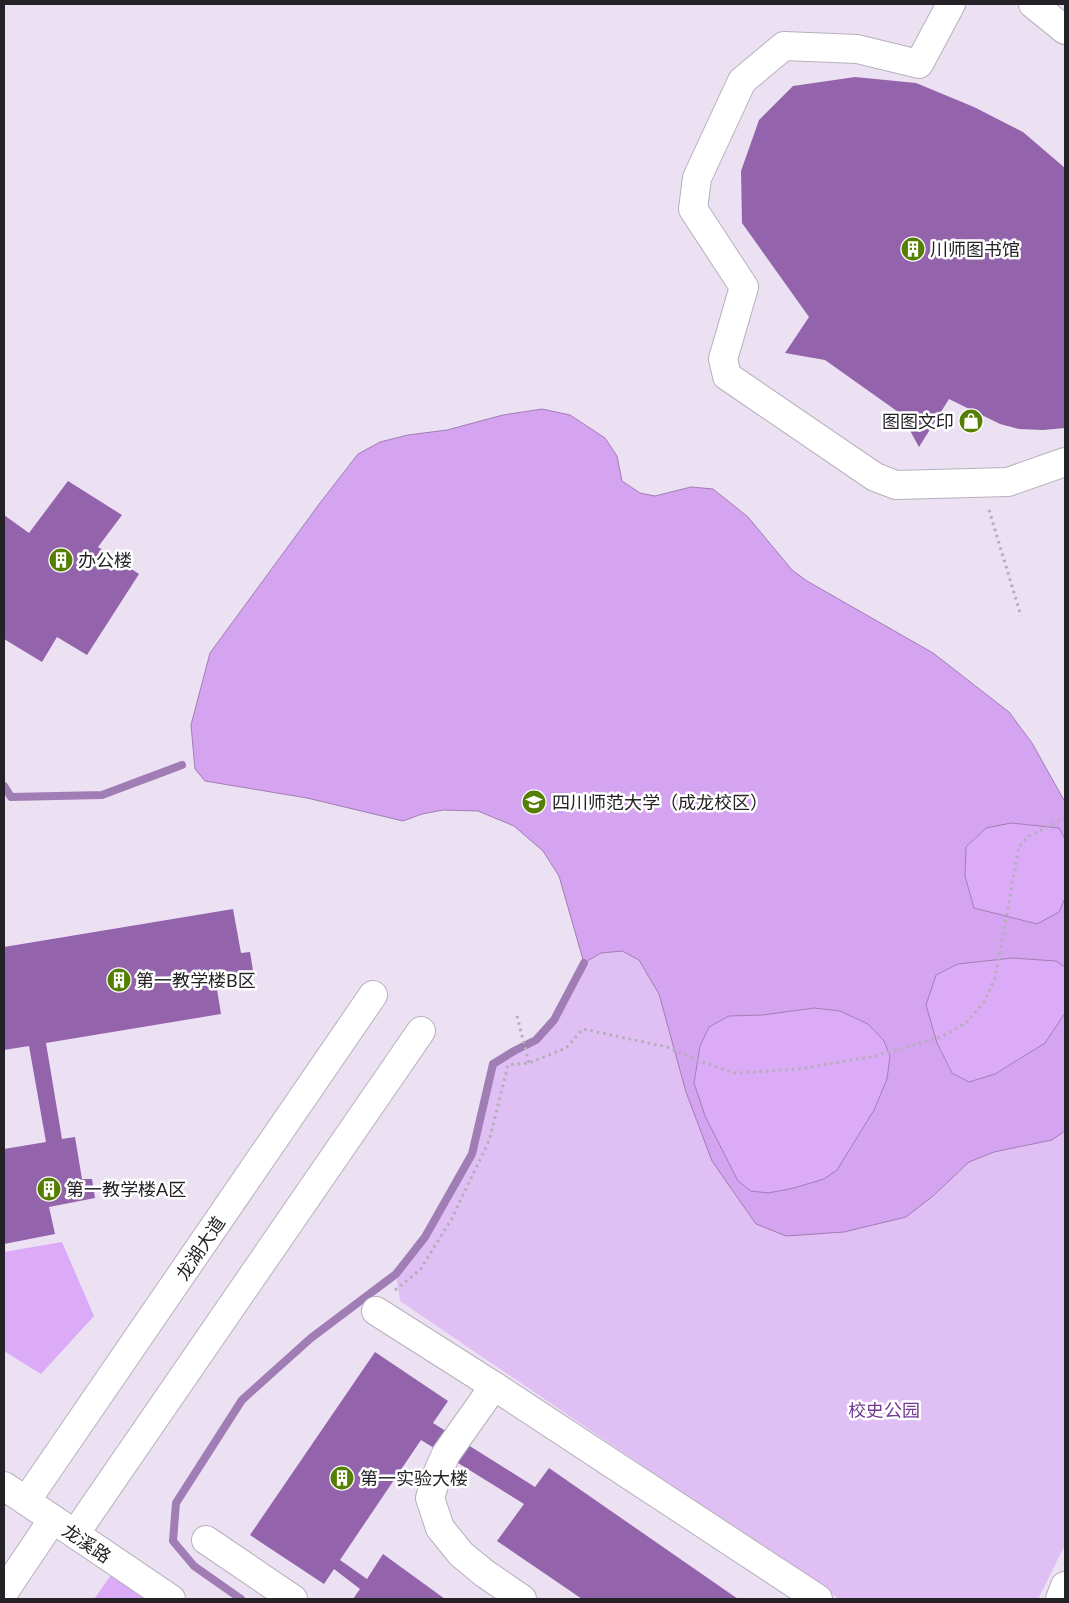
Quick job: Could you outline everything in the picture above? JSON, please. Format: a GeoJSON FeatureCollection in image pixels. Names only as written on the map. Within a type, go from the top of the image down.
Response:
{"type":"FeatureCollection","features":[{"type":"Feature","properties":{"kind":"lane"},"geometry":{"type":"LineString","coordinates":[[951,4],[919,64],[857,49],[784,46],[742,81],[697,178],[694,209],[744,287],[724,359],[727,376],[875,477],[896,485],[1008,482],[1065,462]]}},
{"type":"Feature","properties":{"kind":"lane"},"geometry":{"type":"LineString","coordinates":[[1033,4],[1065,30]]}},
{"type":"Feature","properties":{"kind":"lane","name":"龙湖大道"},"geometry":{"type":"LineString","coordinates":[[26,1501],[373,995]]}},
{"type":"Feature","properties":{"kind":"lane"},"geometry":{"type":"LineString","coordinates":[[4,1592],[64,1527],[421,1031]]}},
{"type":"Feature","properties":{"kind":"lane"},"geometry":{"type":"LineString","coordinates":[[376,1311],[494,1386],[818,1599]]}},
{"type":"Feature","properties":{"kind":"lane"},"geometry":{"type":"LineString","coordinates":[[494,1386],[446,1454],[430,1498],[440,1528],[461,1554],[484,1573],[522,1599]]}},
{"type":"Feature","properties":{"kind":"lane","name":"龙溪路"},"geometry":{"type":"LineString","coordinates":[[4,1486],[171,1599]]}},
{"type":"Feature","properties":{"kind":"lane"},"geometry":{"type":"LineString","coordinates":[[206,1540],[293,1599]]}},
{"type":"Feature","properties":{"kind":"lane"},"geometry":{"type":"LineString","coordinates":[[1060,1599],[1065,1586]]}},
{"type":"Feature","properties":{"kind":"path"},"geometry":{"type":"LineString","coordinates":[[981,483],[1021,616]]}},
{"type":"Feature","properties":{"kind":"path"},"geometry":{"type":"LineString","coordinates":[[376,1311],[387,1297],[420,1270],[451,1220],[489,1141],[508,1065],[529,1063],[566,1048],[583,1029],[668,1046],[700,1061],[735,1073],[799,1069],[875,1056],[941,1037],[966,1023],[984,1002],[995,978],[1019,846],[1027,837],[1065,818]]}},
{"type":"Feature","properties":{"kind":"path"},"geometry":{"type":"LineString","coordinates":[[517,1016],[529,1063]]}},
{"type":"Feature","properties":{"kind":"shaded area","name":"四川师范大学（成龙校区）"},"geometry":{"type":"Polygon","coordinates":[[[4,4],[1065,4],[1065,1599],[4,1599],[4,4]]]}},
{"type":"Feature","properties":{"kind":"shaded area"},"geometry":{"type":"Polygon","coordinates":[[[542,409],[570,415],[605,438],[617,456],[622,481],[640,493],[655,496],[691,487],[713,489],[748,517],[792,570],[807,581],[933,653],[1009,712],[1032,743],[1065,802],[1065,839],[1059,828],[1011,823],[986,828],[966,847],[965,876],[974,908],[1037,924],[1059,912],[1065,898],[1065,967],[1056,961],[1012,958],[958,964],[936,975],[926,1005],[937,1043],[952,1073],[969,1082],[995,1074],[1045,1043],[1065,1013],[1065,1131],[1052,1140],[994,1152],[969,1162],[933,1196],[906,1217],[844,1232],[786,1236],[756,1224],[712,1161],[686,1092],[659,994],[639,960],[622,951],[601,953],[584,963],[559,876],[543,851],[514,826],[478,811],[443,810],[422,814],[403,821],[307,798],[205,781],[195,769],[191,725],[210,653],[358,454],[380,442],[408,435],[447,430],[503,415],[542,409]],[[814,1008],[763,1015],[729,1016],[709,1027],[700,1046],[694,1083],[705,1116],[738,1181],[751,1191],[768,1193],[824,1179],[837,1170],[874,1110],[887,1079],[890,1056],[884,1041],[868,1024],[840,1011],[814,1008]]]}},
{"type":"Feature","properties":{"kind":"shaded area"},"geometry":{"type":"Polygon","coordinates":[[[1011,823],[1059,828],[1065,839],[1065,898],[1060,912],[1037,924],[974,908],[965,876],[966,847],[986,828],[1011,823]]]}},
{"type":"Feature","properties":{"kind":"shaded area"},"geometry":{"type":"Polygon","coordinates":[[[1012,958],[1056,961],[1065,967],[1065,1013],[1045,1043],[995,1074],[969,1082],[952,1073],[937,1043],[926,1005],[936,975],[958,964],[1012,958]]]}},
{"type":"Feature","properties":{"kind":"shaded area"},"geometry":{"type":"Polygon","coordinates":[[[814,1008],[840,1011],[868,1024],[884,1041],[890,1056],[887,1079],[874,1110],[837,1170],[824,1179],[794,1188],[768,1193],[751,1191],[738,1181],[705,1116],[694,1083],[700,1046],[709,1027],[729,1016],[763,1015],[814,1008]]]}},
{"type":"Feature","properties":{"kind":"shaded area"},"geometry":{"type":"Polygon","coordinates":[[[62,1242],[94,1316],[41,1374],[4,1351],[4,1252],[62,1242]]]}},
{"type":"Feature","properties":{"kind":"shaded area"},"geometry":{"type":"Polygon","coordinates":[[[119,1564],[171,1599],[94,1599],[119,1564]]]}},
{"type":"Feature","properties":{"kind":"green space","name":"校史公园"},"geometry":{"type":"Polygon","coordinates":[[[622,951],[639,960],[659,994],[686,1092],[933,1196],[969,1162],[994,1152],[1052,1140],[1065,1131],[1065,1545],[1038,1599],[839,1599],[400,1301],[396,1274],[425,1237],[472,1154],[493,1064],[530,1047],[546,1029],[564,1002],[584,963],[601,953],[622,951]]]}},
{"type":"Feature","properties":{"kind":"building","name":"川师图书馆"},"geometry":{"type":"Polygon","coordinates":[[[855,77],[916,83],[974,107],[1023,132],[1065,168],[1065,428],[1043,430],[1019,429],[1000,424],[949,399],[919,447],[901,414],[825,360],[785,353],[809,317],[742,223],[741,171],[759,120],[793,86],[855,77]]]}},
{"type":"Feature","properties":{"kind":"building","name":"办公楼"},"geometry":{"type":"Polygon","coordinates":[[[68,481],[122,515],[98,547],[139,574],[87,655],[57,637],[42,662],[4,639],[4,515],[29,533],[68,481]]]}},
{"type":"Feature","properties":{"kind":"building","name":"第一教学楼B区"},"geometry":{"type":"Polygon","coordinates":[[[233,909],[241,953],[250,952],[254,977],[216,983],[221,1014],[46,1043],[62,1139],[75,1137],[82,1179],[92,1179],[95,1198],[49,1207],[55,1234],[4,1244],[4,1149],[46,1142],[29,1046],[4,1050],[4,947],[233,909]]]}},
{"type":"Feature","properties":{"kind":"building","name":"第一实验大楼"},"geometry":{"type":"Polygon","coordinates":[[[375,1352],[448,1401],[433,1423],[535,1487],[549,1468],[738,1599],[582,1599],[497,1541],[524,1504],[421,1440],[340,1560],[367,1579],[383,1554],[445,1599],[353,1599],[360,1589],[334,1569],[324,1584],[250,1535],[375,1352]]]}},
{"type":"Feature","properties":{"kind":"waterway"},"geometry":{"type":"LineString","coordinates":[[4,786],[11,797],[102,795],[182,765]]}},
{"type":"Feature","properties":{"kind":"waterway"},"geometry":{"type":"LineString","coordinates":[[241,1599],[194,1566],[173,1541],[176,1503],[242,1400],[311,1338],[396,1274],[425,1237],[472,1154],[493,1064],[536,1040],[554,1020],[584,963]]}},
{"type":"Feature","properties":{"kind":"place","name":"川师图书馆"},"geometry":{"type":"Point","coordinates":[913,249]}},
{"type":"Feature","properties":{"kind":"place","name":"图图文印"},"geometry":{"type":"Point","coordinates":[971,421]}},
{"type":"Feature","properties":{"kind":"place","name":"办公楼"},"geometry":{"type":"Point","coordinates":[61,560]}},
{"type":"Feature","properties":{"kind":"place","name":"四川师范大学（成龙校区）"},"geometry":{"type":"Point","coordinates":[534,802]}},
{"type":"Feature","properties":{"kind":"place","name":"第一教学楼B区"},"geometry":{"type":"Point","coordinates":[119,980]}},
{"type":"Feature","properties":{"kind":"place","name":"第一教学楼A区"},"geometry":{"type":"Point","coordinates":[49,1189]}},
{"type":"Feature","properties":{"kind":"place","name":"第一实验大楼"},"geometry":{"type":"Point","coordinates":[342,1478]}}]}
